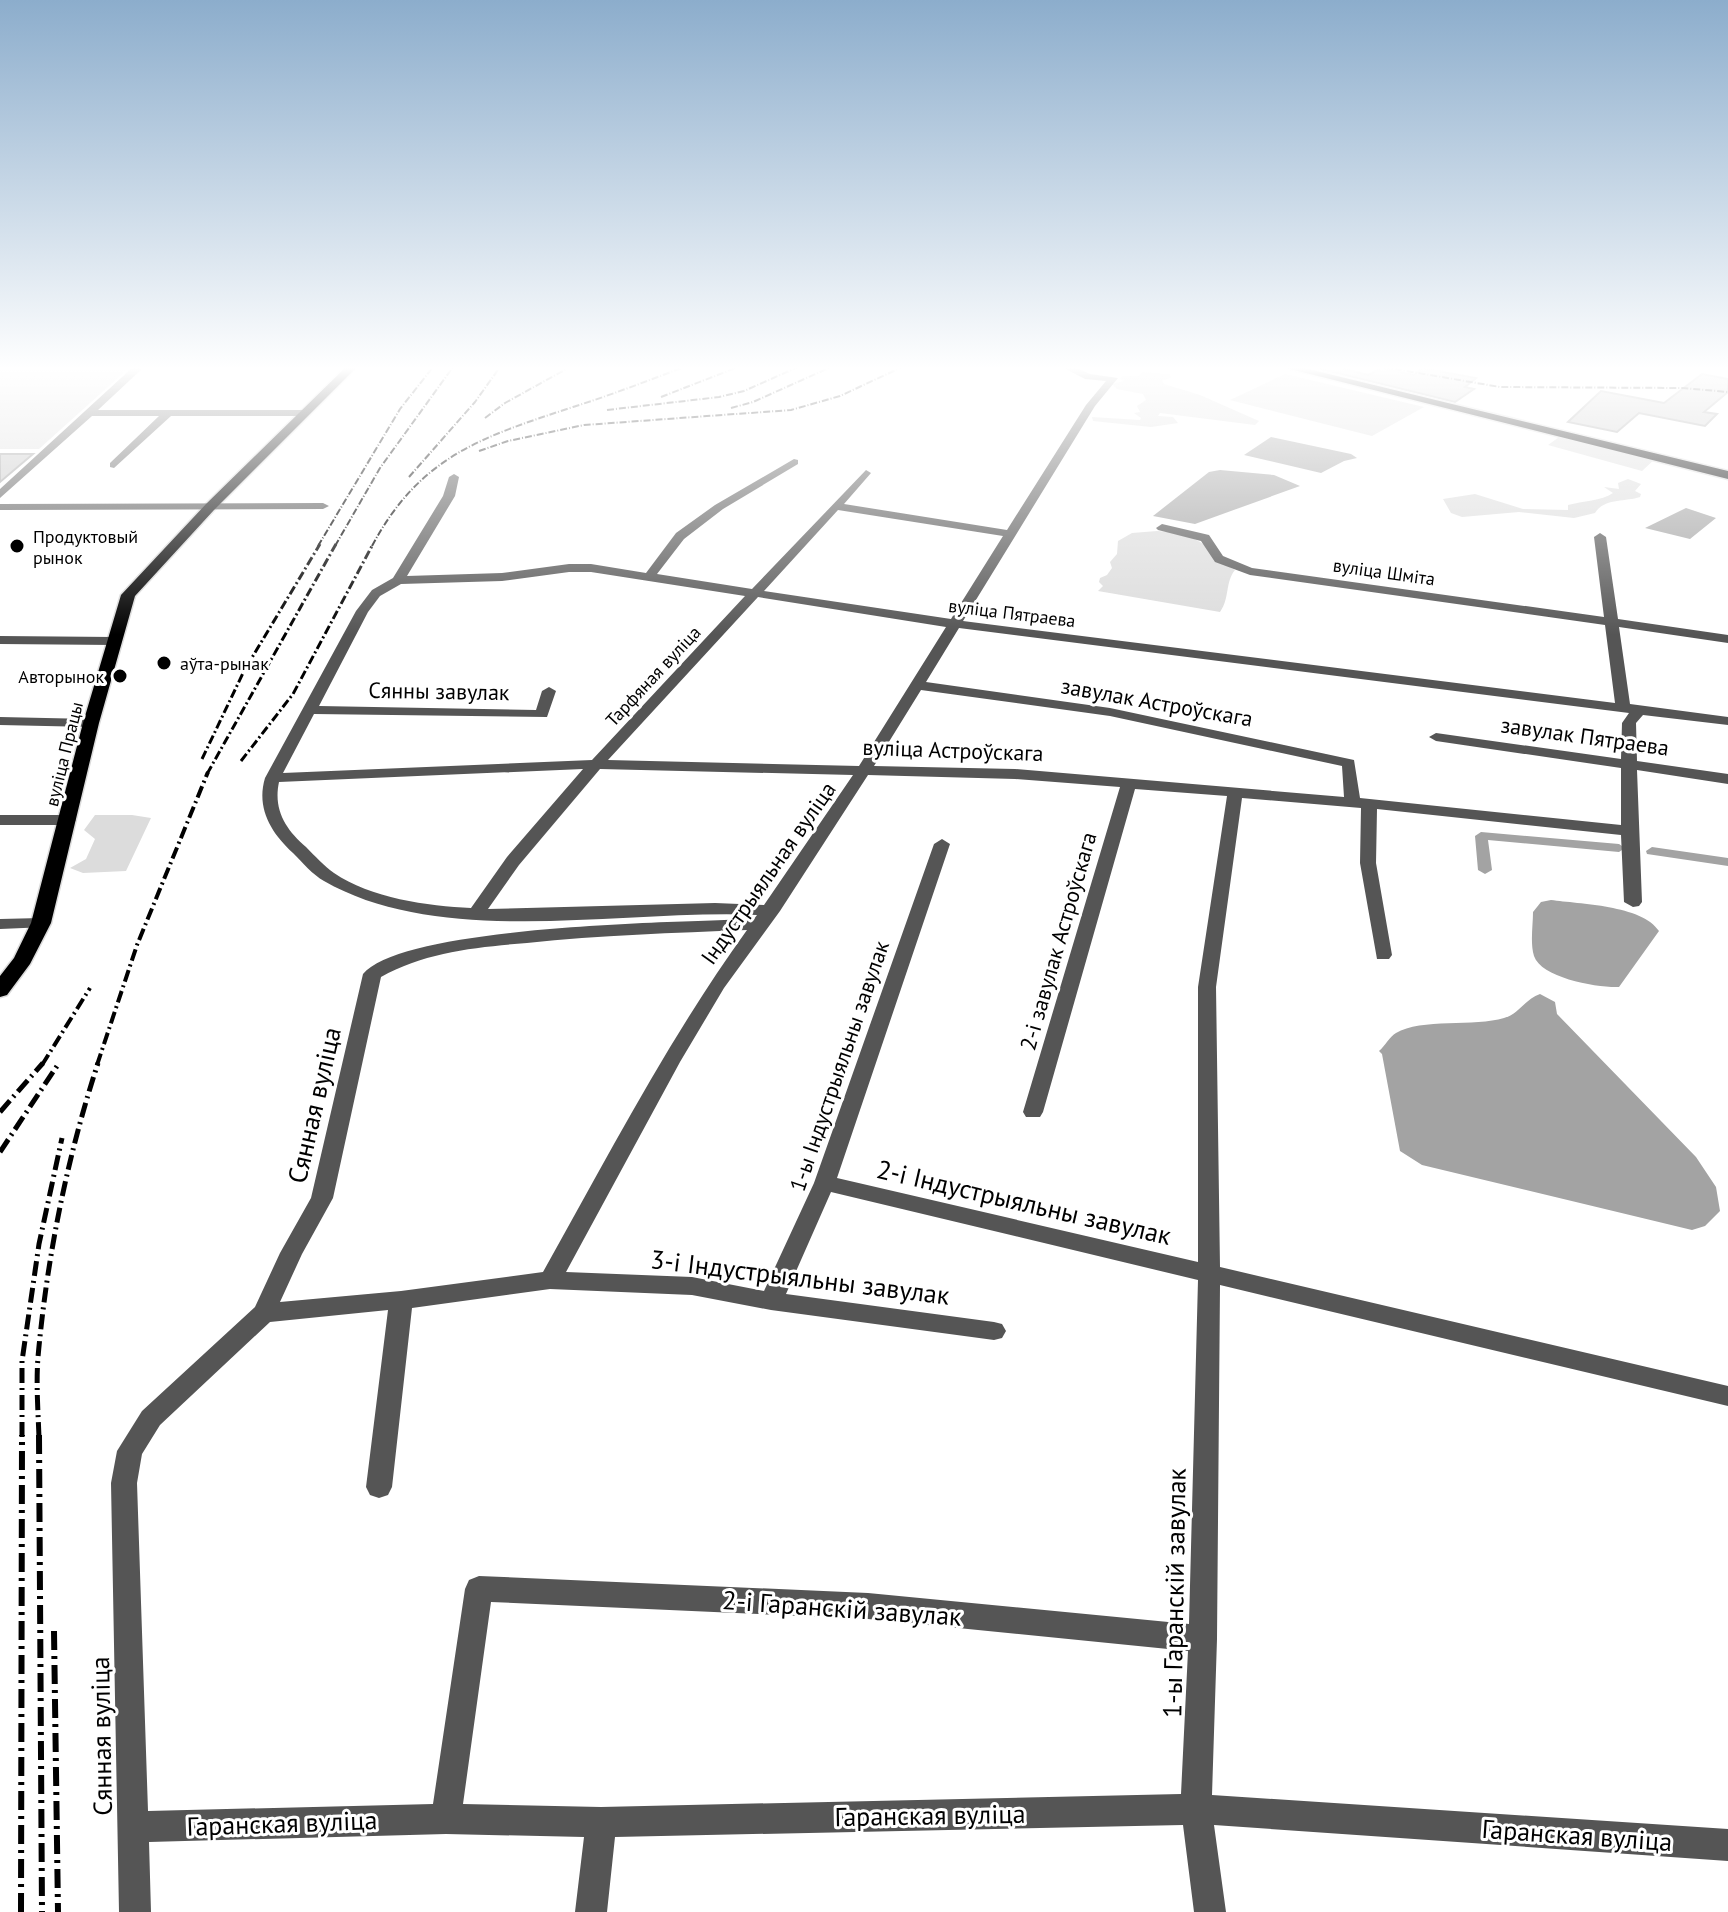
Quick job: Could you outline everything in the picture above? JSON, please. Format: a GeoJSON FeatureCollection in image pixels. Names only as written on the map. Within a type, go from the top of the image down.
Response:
{"type":"FeatureCollection","features":[{"type":"Feature","properties":{"kind":"main road","name":"вуліца Працы"},"geometry":{"type":"LineString","coordinates":[[0,990],[23,960],[41,923],[91,723],[128,595],[261,456]]}},
{"type":"Feature","properties":{"kind":"main road"},"geometry":{"type":"LineString","coordinates":[[1651,456],[1728,475]]}},
{"type":"Feature","properties":{"kind":"street"},"geometry":{"type":"LineString","coordinates":[[0,495],[42,456]]}},
{"type":"Feature","properties":{"kind":"street"},"geometry":{"type":"LineString","coordinates":[[114,465],[123,456]]}},
{"type":"Feature","properties":{"kind":"street","name":"Індустрыяльная вуліца"},"geometry":{"type":"LineString","coordinates":[[550,1280],[670,1062],[716,986],[865,768],[1059,456]]}},
{"type":"Feature","properties":{"kind":"street"},"geometry":{"type":"LineString","coordinates":[[648,578],[680,536],[719,507],[794,462]]}},
{"type":"Feature","properties":{"kind":"street","name":"Тарфяная вуліца"},"geometry":{"type":"LineString","coordinates":[[477,912],[513,861],[596,764],[866,473]]}},
{"type":"Feature","properties":{"kind":"street"},"geometry":{"type":"LineString","coordinates":[[454,477],[449,496],[398,580],[376,593],[362,611],[273,778],[269,805],[278,828],[291,846],[324,874],[381,902],[432,911],[535,915],[730,906],[766,917]]}},
{"type":"Feature","properties":{"kind":"street"},"geometry":{"type":"LineString","coordinates":[[0,507],[323,506]]}},
{"type":"Feature","properties":{"kind":"street"},"geometry":{"type":"LineString","coordinates":[[835,506],[1010,534]]}},
{"type":"Feature","properties":{"kind":"street","name":"вуліца Шміта"},"geometry":{"type":"LineString","coordinates":[[1162,528],[1205,538],[1219,559],[1250,571],[1728,639]]}},
{"type":"Feature","properties":{"kind":"street"},"geometry":{"type":"LineString","coordinates":[[1600,537],[1623,707]]}},
{"type":"Feature","properties":{"kind":"street","name":"вуліца Пятраева"},"geometry":{"type":"LineString","coordinates":[[398,580],[502,577],[569,568],[955,624],[1728,721]]}},
{"type":"Feature","properties":{"kind":"street"},"geometry":{"type":"LineString","coordinates":[[0,640],[114,641]]}},
{"type":"Feature","properties":{"kind":"street","name":"завулак Астроўскага"},"geometry":{"type":"LineString","coordinates":[[917,685],[1110,712],[1349,763],[1361,803]]}},
{"type":"Feature","properties":{"kind":"street","name":"Сянны завулак"},"geometry":{"type":"LineString","coordinates":[[311,710],[542,714],[549,691]]}},
{"type":"Feature","properties":{"kind":"street"},"geometry":{"type":"LineString","coordinates":[[1633,902],[1629,831],[1629,723],[1640,709]]}},
{"type":"Feature","properties":{"kind":"street"},"geometry":{"type":"LineString","coordinates":[[0,721],[91,723]]}},
{"type":"Feature","properties":{"kind":"street","name":"завулак Пятраева"},"geometry":{"type":"LineString","coordinates":[[1436,737],[1728,779]]}},
{"type":"Feature","properties":{"kind":"street","name":"вуліца Астроўскага"},"geometry":{"type":"LineString","coordinates":[[273,778],[596,764],[865,768],[1129,783],[1629,831]]}},
{"type":"Feature","properties":{"kind":"street","name":"2-і завулак Астроўскага"},"geometry":{"type":"LineString","coordinates":[[1033,1112],[1129,783]]}},
{"type":"Feature","properties":{"kind":"street","name":"1-ы Гаранскій завулак"},"geometry":{"type":"LineString","coordinates":[[1210,1912],[1196,1809],[1203,1639],[1209,1275],[1207,987],[1235,792]]}},
{"type":"Feature","properties":{"kind":"street"},"geometry":{"type":"LineString","coordinates":[[1361,803],[1383,955]]}},
{"type":"Feature","properties":{"kind":"street"},"geometry":{"type":"LineString","coordinates":[[0,820],[68,820]]}},
{"type":"Feature","properties":{"kind":"street","name":"1-ы Індустрыяльны завулак"},"geometry":{"type":"LineString","coordinates":[[771,1301],[825,1183],[942,844]]}},
{"type":"Feature","properties":{"kind":"street","name":"Сянная вуліца"},"geometry":{"type":"LineString","coordinates":[[135,1912],[124,1483],[130,1451],[151,1418],[264,1313],[291,1253],[322,1198],[372,974],[377,969],[459,945],[766,917]]}},
{"type":"Feature","properties":{"kind":"street"},"geometry":{"type":"LineString","coordinates":[[0,924],[41,923]]}},
{"type":"Feature","properties":{"kind":"street","name":"2-і Індустрыяльны завулак"},"geometry":{"type":"LineString","coordinates":[[825,1183],[1209,1275]]}},
{"type":"Feature","properties":{"kind":"street"},"geometry":{"type":"LineString","coordinates":[[1209,1275],[1728,1396]]}},
{"type":"Feature","properties":{"kind":"street","name":"3-і Індустрыяльны завулак"},"geometry":{"type":"LineString","coordinates":[[264,1313],[401,1300],[550,1280],[692,1286],[771,1301],[994,1331]]}},
{"type":"Feature","properties":{"kind":"street"},"geometry":{"type":"LineString","coordinates":[[379,1487],[401,1300]]}},
{"type":"Feature","properties":{"kind":"street","name":"2-і Гаранскій завулак"},"geometry":{"type":"LineString","coordinates":[[446,1819],[479,1589],[868,1606],[1203,1639]]}},
{"type":"Feature","properties":{"kind":"street","name":"Гаранская вуліца"},"geometry":{"type":"LineString","coordinates":[[131,1827],[446,1819],[601,1822],[1196,1809],[1728,1845]]}},
{"type":"Feature","properties":{"kind":"street"},"geometry":{"type":"LineString","coordinates":[[591,1912],[601,1822]]}},
{"type":"Feature","properties":{"kind":"shaded area"},"geometry":{"type":"Polygon","coordinates":[[[1249,456],[1357,458],[1321,473],[1249,456]]]}},
{"type":"Feature","properties":{"kind":"shaded area"},"geometry":{"type":"Polygon","coordinates":[[[1589,456],[1656,458],[1642,471],[1589,456]]]}},
{"type":"Feature","properties":{"kind":"shaded area"},"geometry":{"type":"Polygon","coordinates":[[[1220,470],[1274,475],[1300,486],[1195,524],[1153,516],[1209,472],[1220,470]]]}},
{"type":"Feature","properties":{"kind":"shaded area"},"geometry":{"type":"Polygon","coordinates":[[[1628,479],[1641,484],[1635,491],[1641,494],[1640,497],[1609,503],[1595,513],[1574,518],[1519,512],[1462,517],[1451,513],[1443,499],[1475,494],[1523,509],[1568,510],[1568,505],[1608,496],[1613,493],[1604,487],[1619,489],[1618,483],[1628,479]]]}},
{"type":"Feature","properties":{"kind":"shaded area"},"geometry":{"type":"Polygon","coordinates":[[[1686,508],[1716,518],[1690,539],[1645,528],[1686,508]]]}},
{"type":"Feature","properties":{"kind":"shaded area"},"geometry":{"type":"Polygon","coordinates":[[[1157,531],[1195,539],[1235,570],[1220,612],[1098,591],[1103,586],[1100,578],[1112,568],[1110,562],[1117,554],[1118,541],[1132,533],[1157,531]]]}},
{"type":"Feature","properties":{"kind":"shaded area"},"geometry":{"type":"Polygon","coordinates":[[[95,815],[151,818],[126,871],[83,873],[70,868],[86,859],[95,839],[84,830],[95,815]]]}},
{"type":"Feature","properties":{"kind":"shaded area"},"geometry":{"type":"Polygon","coordinates":[[[1551,900],[1625,911],[1651,922],[1659,931],[1619,987],[1571,980],[1547,970],[1534,956],[1533,912],[1541,902],[1551,900]]]}},
{"type":"Feature","properties":{"kind":"shaded area"},"geometry":{"type":"Polygon","coordinates":[[[1540,994],[1555,1002],[1557,1014],[1696,1157],[1716,1187],[1720,1211],[1705,1226],[1692,1230],[1422,1165],[1400,1151],[1379,1051],[1396,1033],[1407,1028],[1504,1018],[1540,994]]]}},
{"type":"Feature","properties":{"kind":"building"},"geometry":{"type":"Polygon","coordinates":[[[0,456],[30,456],[0,482],[0,456]]]}},
{"type":"Feature","properties":{"kind":"waterway"},"geometry":{"type":"LineString","coordinates":[[1485,870],[1481,836],[1619,848]]}},
{"type":"Feature","properties":{"kind":"waterway"},"geometry":{"type":"LineString","coordinates":[[1652,851],[1728,862]]}},
{"type":"Feature","properties":{"kind":"railway"},"geometry":{"type":"LineString","coordinates":[[318,546],[372,456]]}},
{"type":"Feature","properties":{"kind":"railway"},"geometry":{"type":"LineString","coordinates":[[335,546],[389,456]]}},
{"type":"Feature","properties":{"kind":"railway"},"geometry":{"type":"LineString","coordinates":[[409,477],[427,456]]}},
{"type":"Feature","properties":{"kind":"railway"},"geometry":{"type":"LineString","coordinates":[[372,546],[391,515],[411,491],[453,456]]}},
{"type":"Feature","properties":{"kind":"railway"},"geometry":{"type":"LineString","coordinates":[[202,759],[244,671],[320,544]]}},
{"type":"Feature","properties":{"kind":"railway"},"geometry":{"type":"LineString","coordinates":[[208,773],[336,544]]}},
{"type":"Feature","properties":{"kind":"railway"},"geometry":{"type":"LineString","coordinates":[[241,761],[293,694],[373,544]]}},
{"type":"Feature","properties":{"kind":"railway"},"geometry":{"type":"LineString","coordinates":[[97,1065],[137,945],[208,773]]}},
{"type":"Feature","properties":{"kind":"railway"},"geometry":{"type":"LineString","coordinates":[[42,1065],[90,988]]}},
{"type":"Feature","properties":{"kind":"railway"},"geometry":{"type":"LineString","coordinates":[[0,1112],[43,1063]]}},
{"type":"Feature","properties":{"kind":"railway"},"geometry":{"type":"LineString","coordinates":[[39,1437],[37,1367],[47,1282],[68,1171],[98,1063]]}},
{"type":"Feature","properties":{"kind":"railway"},"geometry":{"type":"LineString","coordinates":[[0,1152],[57,1066]]}},
{"type":"Feature","properties":{"kind":"railway"},"geometry":{"type":"LineString","coordinates":[[22,1435],[22,1361],[39,1244],[62,1138]]}},
{"type":"Feature","properties":{"kind":"railway"},"geometry":{"type":"LineString","coordinates":[[21,1912],[22,1435]]}},
{"type":"Feature","properties":{"kind":"railway"},"geometry":{"type":"LineString","coordinates":[[39,1435],[42,1912]]}},
{"type":"Feature","properties":{"kind":"railway"},"geometry":{"type":"LineString","coordinates":[[54,1631],[58,1912]]}},
{"type":"Feature","properties":{"kind":"place","name":"Продуктовый рынок"},"geometry":{"type":"Point","coordinates":[17,546]}},
{"type":"Feature","properties":{"kind":"place","name":"аўта-рынак"},"geometry":{"type":"Point","coordinates":[164,663]}},
{"type":"Feature","properties":{"kind":"place","name":"Авторынок"},"geometry":{"type":"Point","coordinates":[120,676]}}]}
